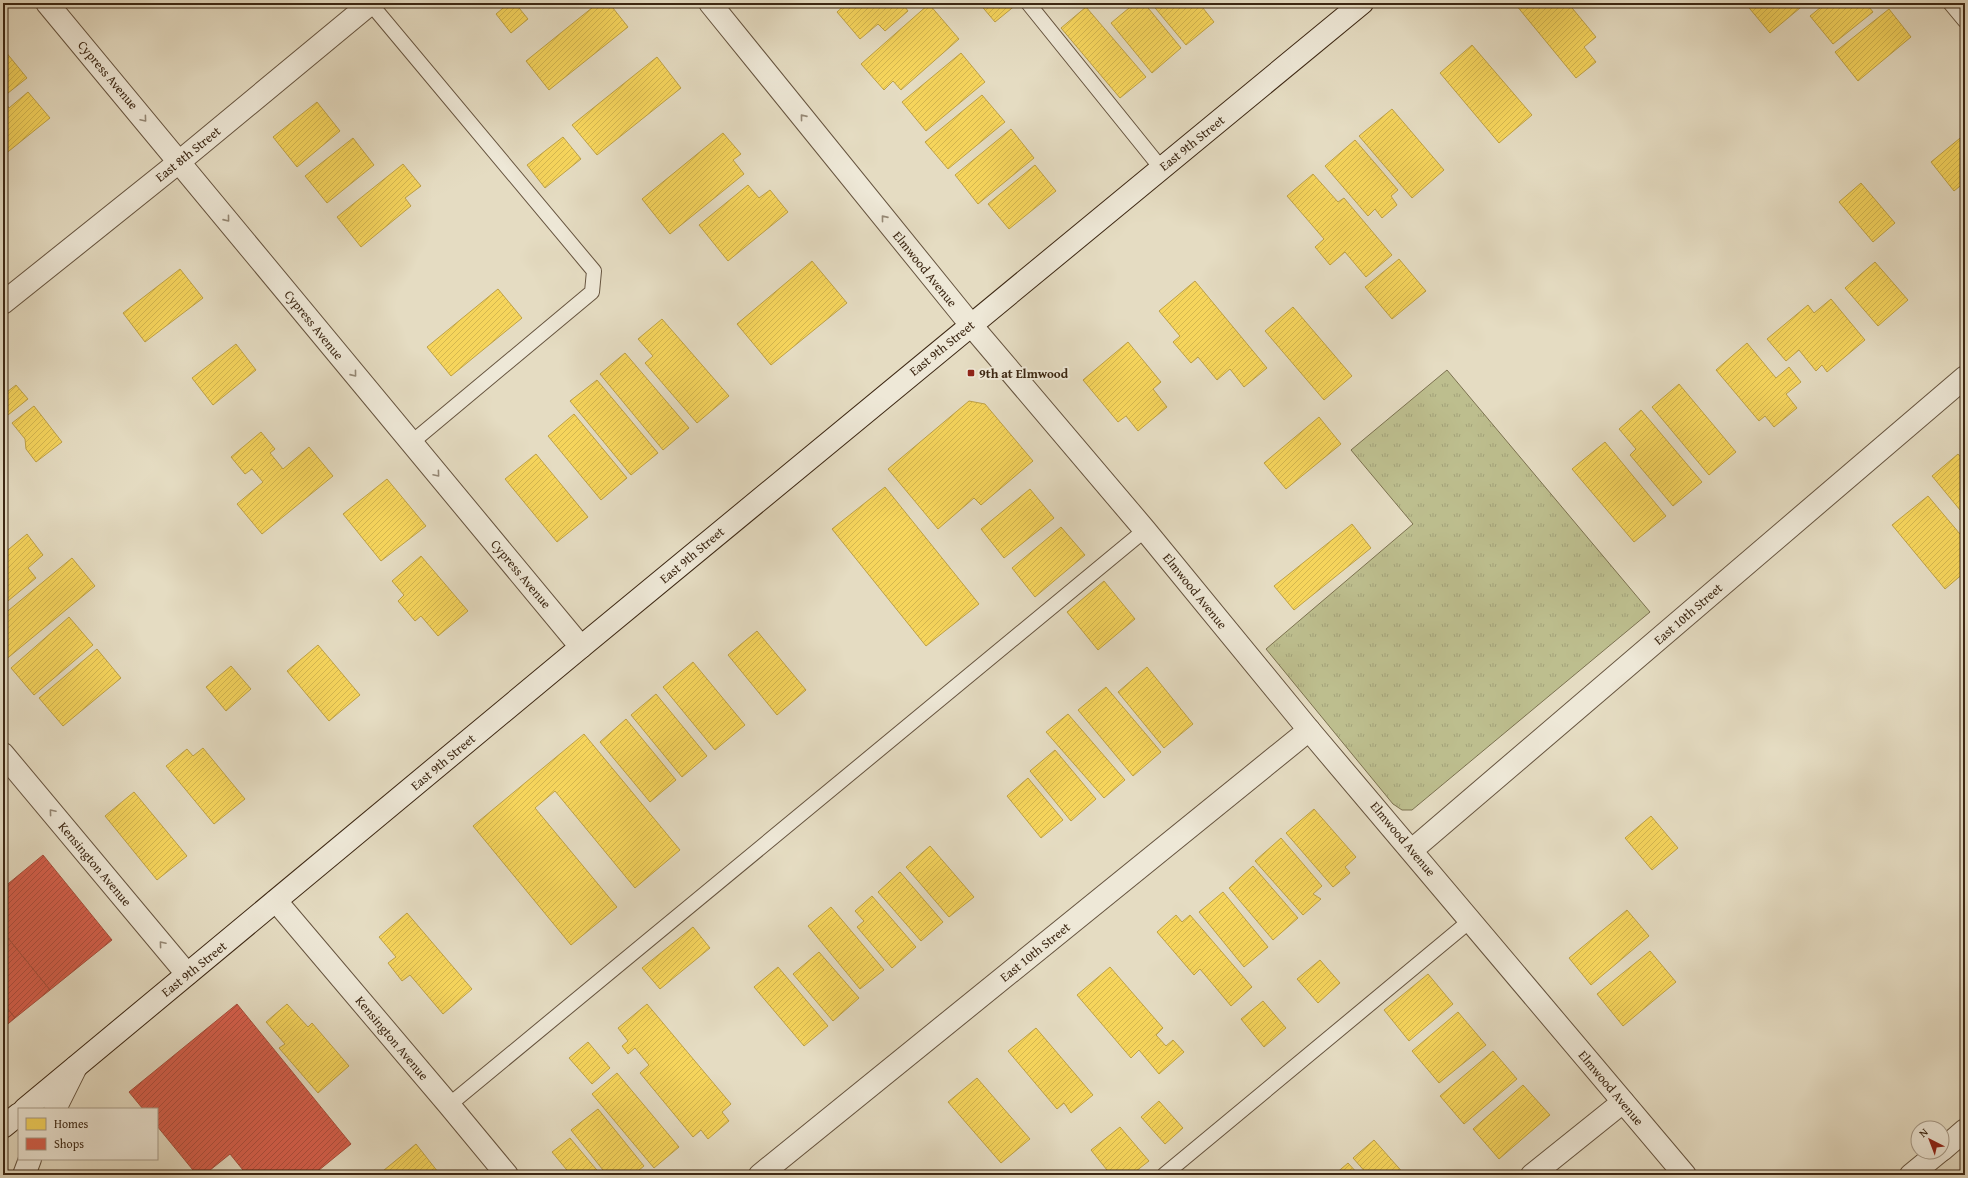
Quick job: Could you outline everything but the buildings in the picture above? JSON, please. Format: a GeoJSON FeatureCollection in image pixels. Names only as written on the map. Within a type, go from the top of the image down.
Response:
{"type":"FeatureCollection","features":[{"type":"Feature","properties":{"kind":"street","name":"Cypress Avenue"},"geometry":{"type":"LineString","coordinates":[[47,3],[581,647]]}},
{"type":"Feature","properties":{"kind":"street","name":"East 8th Street"},"geometry":{"type":"LineString","coordinates":[[3,303],[179,162],[370,3]]}},
{"type":"Feature","properties":{"kind":"street","name":"Elmwood Avenue"},"geometry":{"type":"LineString","coordinates":[[710,3],[970,325],[1145,530],[1309,730],[1471,920],[1684,1175]]}},
{"type":"Feature","properties":{"kind":"street","name":"East 9th Street"},"geometry":{"type":"LineString","coordinates":[[26,1108],[970,325],[1362,3]]}},
{"type":"Feature","properties":{"kind":"street","name":"East 10th Street"},"geometry":{"type":"LineString","coordinates":[[1412,850],[1965,378]]}},
{"type":"Feature","properties":{"kind":"street","name":"East 10th Street"},"geometry":{"type":"LineString","coordinates":[[760,1175],[1309,730]]}},
{"type":"Feature","properties":{"kind":"street","name":"Kensington Avenue"},"geometry":{"type":"LineString","coordinates":[[3,754],[187,974]]}},
{"type":"Feature","properties":{"kind":"street","name":"Kensington Avenue"},"geometry":{"type":"LineString","coordinates":[[276,901],[507,1175]]}},
{"type":"Feature","properties":{"kind":"street"},"geometry":{"type":"LineString","coordinates":[[56,1108],[76,1067]]}},
{"type":"Feature","properties":{"kind":"street"},"geometry":{"type":"LineString","coordinates":[[1532,1175],[1623,1102]]}},
{"type":"Feature","properties":{"kind":"street"},"geometry":{"type":"LineString","coordinates":[[3,1127],[18,1115]]}},
{"type":"Feature","properties":{"kind":"street"},"geometry":{"type":"LineString","coordinates":[[1950,1143],[1965,1130]]}},
{"type":"Feature","properties":{"kind":"street"},"geometry":{"type":"LineString","coordinates":[[24,1175],[30,1160]]}},
{"type":"Feature","properties":{"kind":"street"},"geometry":{"type":"LineString","coordinates":[[1911,1175],[1929,1160]]}},
{"type":"Feature","properties":{"kind":"lane"},"geometry":{"type":"LineString","coordinates":[[370,3],[594,271],[592,292],[411,443]]}},
{"type":"Feature","properties":{"kind":"lane"},"geometry":{"type":"LineString","coordinates":[[1028,3],[1161,168]]}},
{"type":"Feature","properties":{"kind":"lane"},"geometry":{"type":"LineString","coordinates":[[1950,3],[1965,21]]}},
{"type":"Feature","properties":{"kind":"lane"},"geometry":{"type":"LineString","coordinates":[[449,1105],[1145,530]]}},
{"type":"Feature","properties":{"kind":"lane"},"geometry":{"type":"LineString","coordinates":[[1164,1175],[1471,920]]}},
{"type":"Feature","properties":{"kind":"green space"},"geometry":{"type":"Polygon","coordinates":[[[1447,370],[1650,612],[1412,810],[1402,810],[1393,804],[1266,649],[1413,524],[1351,450],[1447,370]]]}},
{"type":"Feature","properties":{"kind":"place","name":"9th at Elmwood"},"geometry":{"type":"Point","coordinates":[971,373]}}]}
